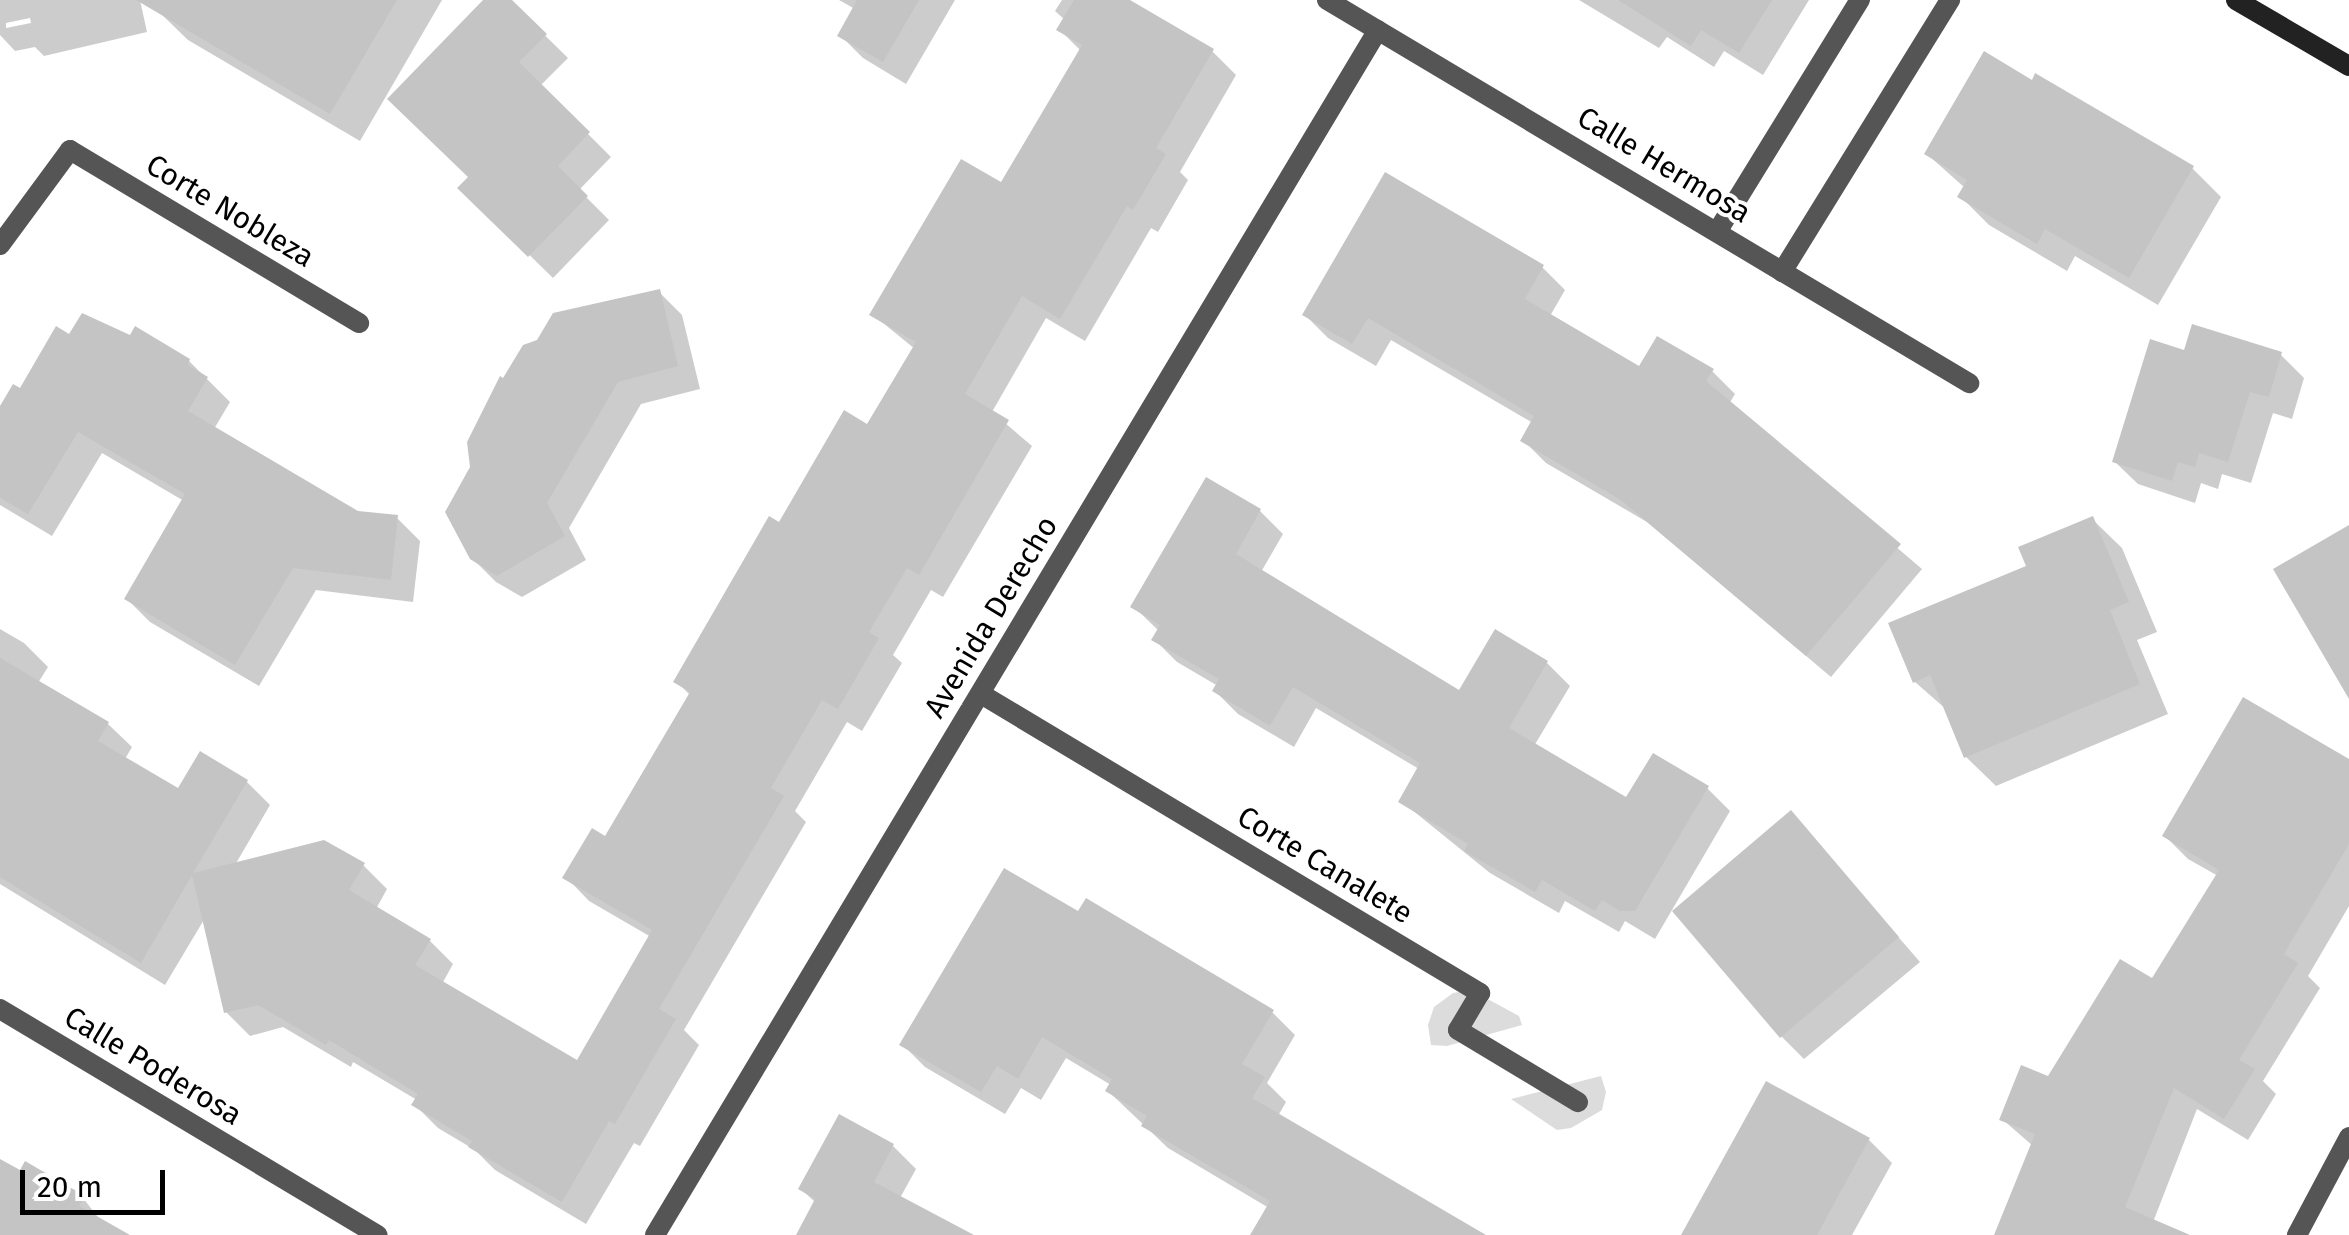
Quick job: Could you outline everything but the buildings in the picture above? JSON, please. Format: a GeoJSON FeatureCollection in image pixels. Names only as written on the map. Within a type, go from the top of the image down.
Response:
{"type":"FeatureCollection","features":[{"type":"Feature","properties":{"kind":"main road"},"geometry":{"type":"LineString","coordinates":[[2236,0],[2349,66]]}},
{"type":"Feature","properties":{"kind":"street","name":"Calle Hermosa"},"geometry":{"type":"LineString","coordinates":[[1327,0],[1968,383]]}},
{"type":"Feature","properties":{"kind":"street"},"geometry":{"type":"LineString","coordinates":[[1717,232],[1860,0]]}},
{"type":"Feature","properties":{"kind":"street"},"geometry":{"type":"LineString","coordinates":[[1782,272],[1950,0]]}},
{"type":"Feature","properties":{"kind":"street","name":"Avenida Derecho"},"geometry":{"type":"LineString","coordinates":[[656,1235],[1378,30]]}},
{"type":"Feature","properties":{"kind":"street","name":"Corte Nobleza"},"geometry":{"type":"LineString","coordinates":[[0,245],[70,150],[359,323]]}},
{"type":"Feature","properties":{"kind":"street","name":"Corte Canalete"},"geometry":{"type":"LineString","coordinates":[[980,694],[1480,992],[1458,1030],[1578,1102]]}},
{"type":"Feature","properties":{"kind":"street","name":"Calle Poderosa"},"geometry":{"type":"LineString","coordinates":[[0,1009],[378,1235]]}},
{"type":"Feature","properties":{"kind":"street"},"geometry":{"type":"LineString","coordinates":[[2298,1235],[2349,1137]]}},
{"type":"Feature","properties":{"kind":"shaded area"},"geometry":{"type":"Polygon","coordinates":[[[1471,990],[1519,1016],[1522,1025],[1447,1046],[1431,1045],[1428,1025],[1434,1007],[1453,993],[1471,990]]]}},
{"type":"Feature","properties":{"kind":"shaded area"},"geometry":{"type":"Polygon","coordinates":[[[1601,1076],[1606,1092],[1602,1110],[1571,1128],[1557,1130],[1511,1099],[1601,1076]]]}}]}
